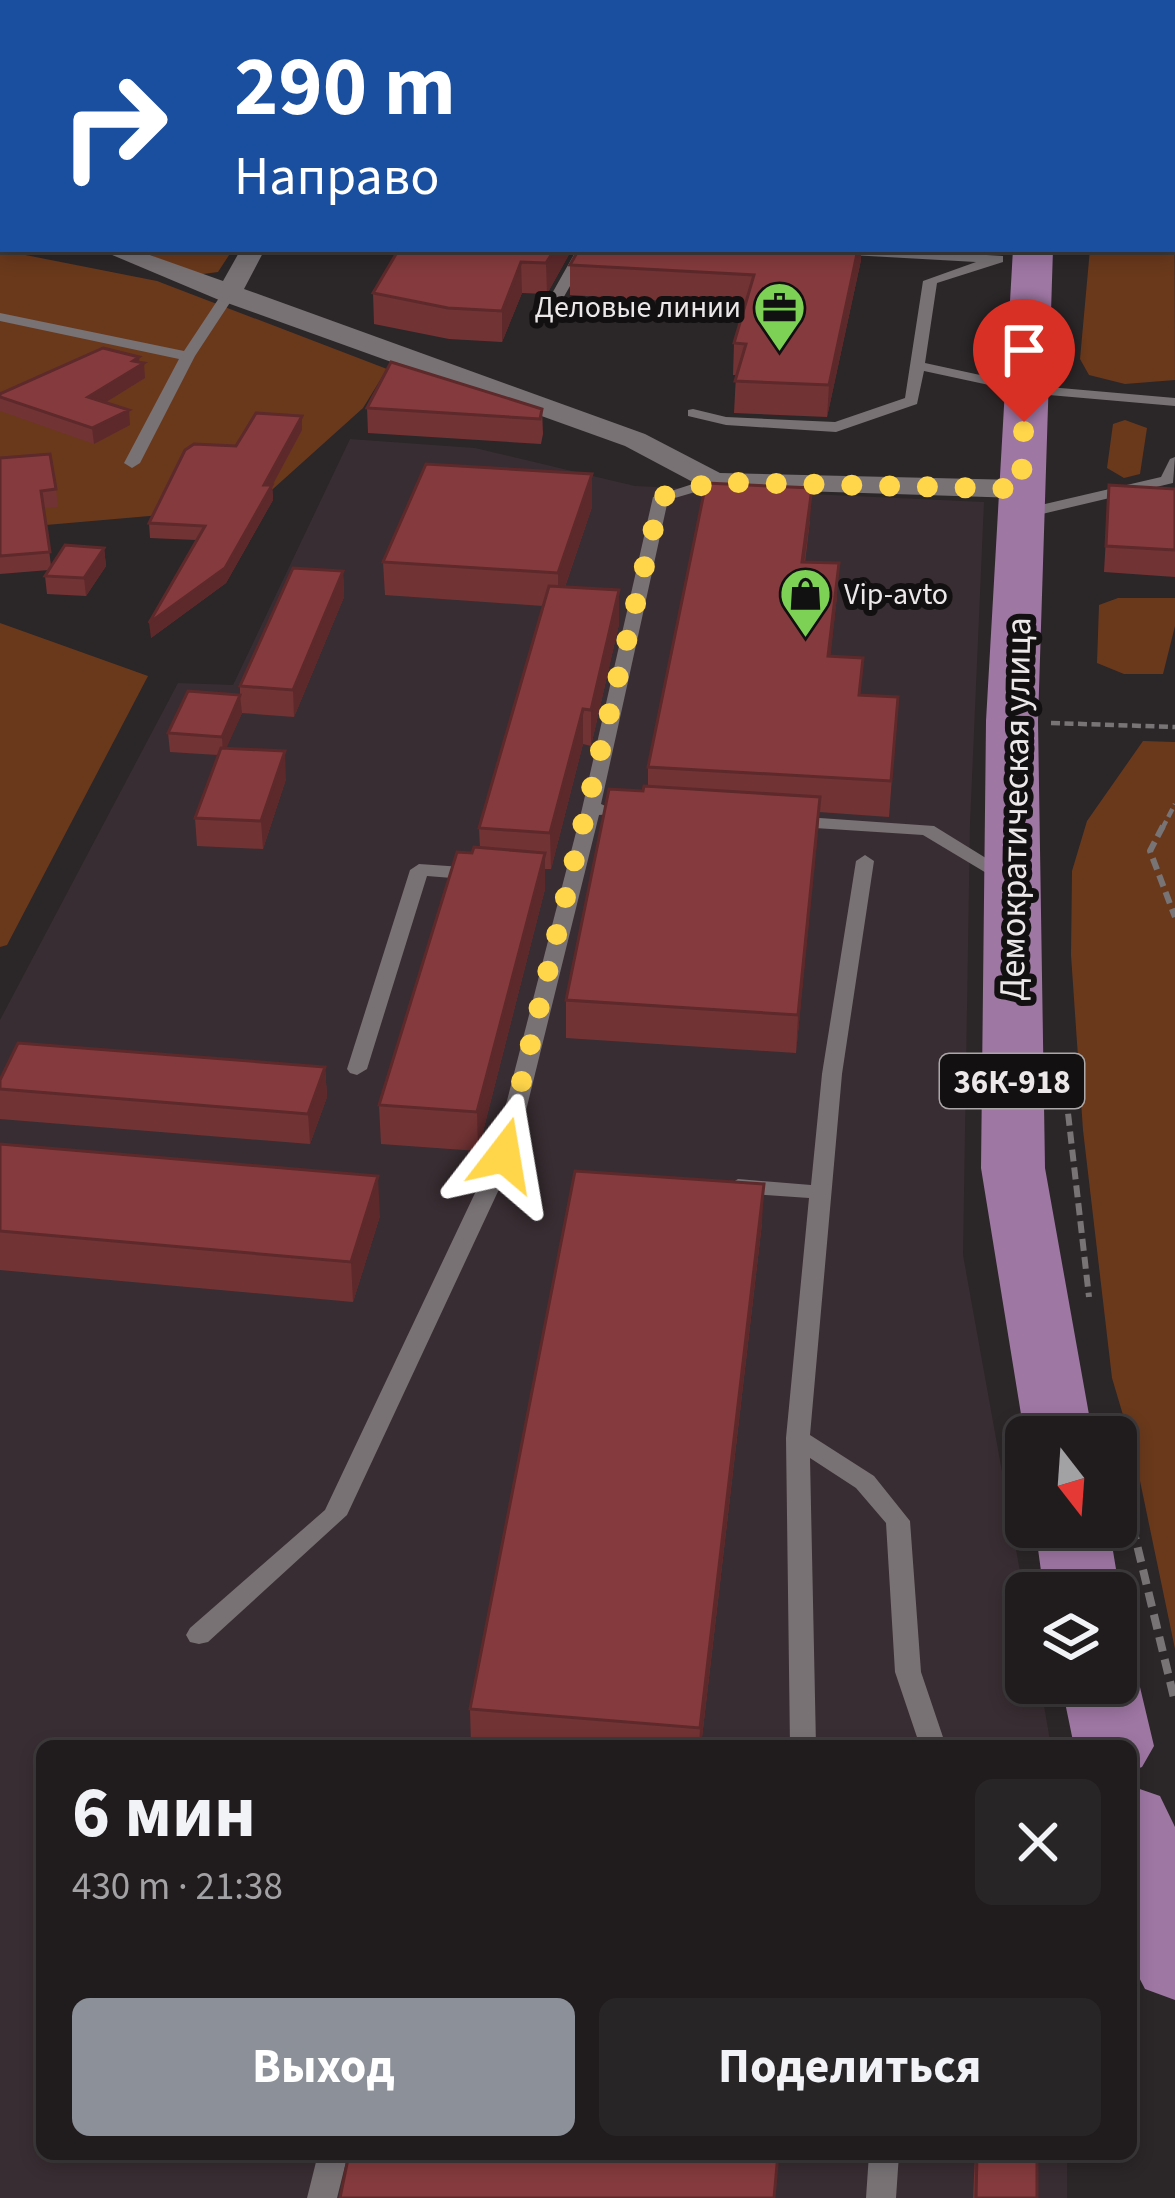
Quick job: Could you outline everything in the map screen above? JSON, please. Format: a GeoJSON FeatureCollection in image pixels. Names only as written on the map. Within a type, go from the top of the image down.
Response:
{"type":"FeatureCollection","features":[{"type":"Feature","properties":{"kind":"main road","name":"Демократическая улица"},"geometry":{"type":"LineString","coordinates":[[1021,256],[1026,388],[1021,502],[1042,729],[1010,879],[1013,1168],[1054,1416]]}},
{"type":"Feature","properties":{"kind":"main road"},"geometry":{"type":"LineString","coordinates":[[1105,1704],[1113,1740]]}},
{"type":"Feature","properties":{"kind":"main road"},"geometry":{"type":"LineString","coordinates":[[1152,1858],[1175,1965]]}},
{"type":"Feature","properties":{"kind":"street"},"geometry":{"type":"LineString","coordinates":[[118,252],[634,440],[714,482],[1021,502]]}},
{"type":"Feature","properties":{"kind":"street"},"geometry":{"type":"LineString","coordinates":[[228,295],[251,252]]}},
{"type":"Feature","properties":{"kind":"lane"},"geometry":{"type":"LineString","coordinates":[[552,306],[582,252]]}},
{"type":"Feature","properties":{"kind":"lane"},"geometry":{"type":"LineString","coordinates":[[903,252],[1021,256]]}},
{"type":"Feature","properties":{"kind":"lane"},"geometry":{"type":"LineString","coordinates":[[990,252],[1021,256]]}},
{"type":"Feature","properties":{"kind":"lane"},"geometry":{"type":"LineString","coordinates":[[693,412],[726,421],[836,427],[912,401],[930,281],[1021,256]]}},
{"type":"Feature","properties":{"kind":"lane"},"geometry":{"type":"LineString","coordinates":[[132,463],[188,356],[228,295]]}},
{"type":"Feature","properties":{"kind":"lane"},"geometry":{"type":"LineString","coordinates":[[0,317],[188,356]]}},
{"type":"Feature","properties":{"kind":"lane"},"geometry":{"type":"LineString","coordinates":[[916,365],[1026,388],[1175,402]]}},
{"type":"Feature","properties":{"kind":"lane"},"geometry":{"type":"LineString","coordinates":[[1131,395],[1175,389]]}},
{"type":"Feature","properties":{"kind":"lane"},"geometry":{"type":"LineString","coordinates":[[1021,502],[1168,480],[1175,462]]}},
{"type":"Feature","properties":{"kind":"lane"},"geometry":{"type":"LineString","coordinates":[[200,1635],[335,1514],[504,1155],[562,880],[591,809],[661,497],[714,482]]}},
{"type":"Feature","properties":{"kind":"lane"},"geometry":{"type":"LineString","coordinates":[[591,809],[636,812]]}},
{"type":"Feature","properties":{"kind":"lane"},"geometry":{"type":"LineString","coordinates":[[770,820],[927,830],[1010,879]]}},
{"type":"Feature","properties":{"kind":"lane"},"geometry":{"type":"LineString","coordinates":[[803,1740],[798,1438],[832,1074],[865,861]]}},
{"type":"Feature","properties":{"kind":"lane"},"geometry":{"type":"LineString","coordinates":[[357,1069],[419,870],[507,876]]}},
{"type":"Feature","properties":{"kind":"lane"},"geometry":{"type":"LineString","coordinates":[[705,1184],[821,1192]]}},
{"type":"Feature","properties":{"kind":"lane"},"geometry":{"type":"LineString","coordinates":[[798,1438],[865,1482],[898,1521],[908,1672],[931,1740]]}},
{"type":"Feature","properties":{"kind":"lane"},"geometry":{"type":"LineString","coordinates":[[322,2198],[332,2160]]}},
{"type":"Feature","properties":{"kind":"lane"},"geometry":{"type":"LineString","coordinates":[[881,2198],[884,2160]]}},
{"type":"Feature","properties":{"kind":"path"},"geometry":{"type":"LineString","coordinates":[[1042,729],[1175,727]]}},
{"type":"Feature","properties":{"kind":"path"},"geometry":{"type":"LineString","coordinates":[[1175,804],[1150,851],[1175,917]]}},
{"type":"Feature","properties":{"kind":"path"},"geometry":{"type":"LineString","coordinates":[[1062,1068],[1089,1300]]}},
{"type":"Feature","properties":{"kind":"path"},"geometry":{"type":"LineString","coordinates":[[1137,1545],[1175,1702]]}},
{"type":"Feature","properties":{"kind":"shaded area"},"geometry":{"type":"Polygon","coordinates":[[[0,252],[157,281],[387,369],[363,408],[253,507],[0,529],[0,252]]]}},
{"type":"Feature","properties":{"kind":"shaded area"},"geometry":{"type":"Polygon","coordinates":[[[143,252],[231,252],[218,272],[196,275],[143,252]]]}},
{"type":"Feature","properties":{"kind":"shaded area"},"geometry":{"type":"Polygon","coordinates":[[[1090,252],[1175,252],[1175,380],[1125,384],[1089,375],[1080,359],[1090,252]]]}},
{"type":"Feature","properties":{"kind":"shaded area"},"geometry":{"type":"Polygon","coordinates":[[[1125,420],[1147,428],[1140,474],[1124,478],[1107,468],[1113,424],[1125,420]]]}},
{"type":"Feature","properties":{"kind":"shaded area"},"geometry":{"type":"Polygon","coordinates":[[[350,439],[475,448],[635,486],[984,502],[970,824],[963,1255],[1005,1488],[1005,1548],[1016,1548],[1020,1572],[1005,1572],[1005,1704],[1044,1704],[1050,1740],[36,1740],[36,2160],[1067,2160],[1067,2198],[0,2198],[0,1020],[178,683],[233,685],[350,439]]]}},
{"type":"Feature","properties":{"kind":"shaded area"},"geometry":{"type":"Polygon","coordinates":[[[1118,598],[1175,598],[1175,626],[1163,674],[1124,674],[1097,663],[1099,605],[1118,598]]]}},
{"type":"Feature","properties":{"kind":"shaded area"},"geometry":{"type":"Polygon","coordinates":[[[0,623],[148,676],[7,945],[0,947],[0,623]]]}},
{"type":"Feature","properties":{"kind":"shaded area"},"geometry":{"type":"Polygon","coordinates":[[[1143,741],[1175,742],[1175,1649],[1137,1466],[1137,1416],[1123,1416],[1112,1378],[1083,1130],[1071,955],[1072,871],[1087,821],[1143,741]]]}},
{"type":"Feature","properties":{"kind":"building"},"geometry":{"type":"Polygon","coordinates":[[[397,252],[553,252],[546,263],[521,262],[502,311],[448,308],[373,293],[397,252]]]}},
{"type":"Feature","properties":{"kind":"building"},"geometry":{"type":"Polygon","coordinates":[[[577,252],[857,252],[829,385],[735,381],[746,344],[734,343],[754,275],[570,265],[577,252]]]}},
{"type":"Feature","properties":{"kind":"building"},"geometry":{"type":"Polygon","coordinates":[[[103,348],[139,357],[133,361],[144,363],[88,397],[129,410],[92,428],[0,397],[0,394],[103,348]]]}},
{"type":"Feature","properties":{"kind":"building"},"geometry":{"type":"Polygon","coordinates":[[[391,362],[542,409],[540,419],[367,408],[391,362]]]}},
{"type":"Feature","properties":{"kind":"building"},"geometry":{"type":"Polygon","coordinates":[[[256,413],[302,416],[264,485],[272,485],[225,568],[149,623],[205,526],[149,523],[185,450],[194,444],[236,446],[256,413]]]}},
{"type":"Feature","properties":{"kind":"building"},"geometry":{"type":"Polygon","coordinates":[[[50,454],[56,489],[41,491],[50,552],[0,556],[0,458],[50,454]]]}},
{"type":"Feature","properties":{"kind":"building"},"geometry":{"type":"Polygon","coordinates":[[[426,464],[592,474],[558,573],[383,562],[426,464]]]}},
{"type":"Feature","properties":{"kind":"building"},"geometry":{"type":"Polygon","coordinates":[[[706,483],[812,488],[802,562],[839,563],[828,656],[863,658],[859,695],[898,697],[891,781],[648,767],[706,483]]]}},
{"type":"Feature","properties":{"kind":"building"},"geometry":{"type":"Polygon","coordinates":[[[1109,485],[1175,489],[1175,550],[1106,546],[1109,485]]]}},
{"type":"Feature","properties":{"kind":"building"},"geometry":{"type":"Polygon","coordinates":[[[65,545],[104,548],[84,578],[45,576],[65,545]]]}},
{"type":"Feature","properties":{"kind":"building"},"geometry":{"type":"Polygon","coordinates":[[[293,568],[343,571],[293,690],[240,686],[293,568]]]}},
{"type":"Feature","properties":{"kind":"building"},"geometry":{"type":"Polygon","coordinates":[[[549,586],[619,590],[591,710],[583,709],[550,833],[479,828],[549,586]]]}},
{"type":"Feature","properties":{"kind":"building"},"geometry":{"type":"Polygon","coordinates":[[[188,691],[240,695],[222,737],[168,733],[188,691]]]}},
{"type":"Feature","properties":{"kind":"building"},"geometry":{"type":"Polygon","coordinates":[[[221,748],[285,751],[261,821],[195,818],[221,748]]]}},
{"type":"Feature","properties":{"kind":"building"},"geometry":{"type":"Polygon","coordinates":[[[644,786],[820,797],[798,1015],[566,1000],[609,789],[643,791],[644,786]]]}},
{"type":"Feature","properties":{"kind":"building"},"geometry":{"type":"Polygon","coordinates":[[[474,847],[545,853],[477,1112],[379,1105],[457,852],[472,853],[474,847]]]}},
{"type":"Feature","properties":{"kind":"building"},"geometry":{"type":"Polygon","coordinates":[[[18,1043],[325,1067],[308,1114],[0,1089],[18,1043]]]}},
{"type":"Feature","properties":{"kind":"building"},"geometry":{"type":"Polygon","coordinates":[[[0,1144],[378,1176],[351,1262],[0,1231],[0,1144]]]}},
{"type":"Feature","properties":{"kind":"building"},"geometry":{"type":"Polygon","coordinates":[[[575,1171],[764,1184],[700,1728],[470,1709],[575,1171]]]}},
{"type":"Feature","properties":{"kind":"building"},"geometry":{"type":"Polygon","coordinates":[[[348,2160],[777,2160],[774,2198],[340,2198],[348,2160]]]}},
{"type":"Feature","properties":{"kind":"building"},"geometry":{"type":"Polygon","coordinates":[[[977,2160],[1037,2160],[1037,2198],[976,2198],[977,2160]]]}},
{"type":"Feature","properties":{"kind":"place","name":"Деловые линии"},"geometry":{"type":"Point","coordinates":[780,353]}},
{"type":"Feature","properties":{"kind":"place","name":"Vip-avto"},"geometry":{"type":"Point","coordinates":[805,640]}},
{"type":"Feature","properties":{"kind":"route"},"geometry":{"type":"LineString","coordinates":[[504,1155],[591,809],[661,497],[714,482],[939,491],[1021,489],[1024,422]]}}]}
